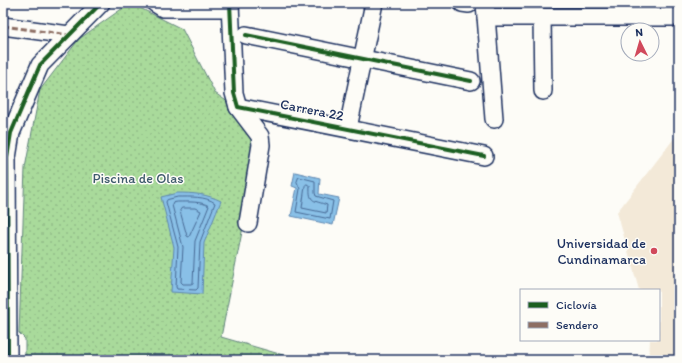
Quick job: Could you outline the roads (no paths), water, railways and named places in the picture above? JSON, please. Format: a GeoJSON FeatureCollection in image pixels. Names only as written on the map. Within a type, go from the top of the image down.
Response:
{"type":"FeatureCollection","features":[{"type":"Feature","properties":{"kind":"street"},"geometry":{"type":"LineString","coordinates":[[8,360],[5,154],[11,134],[40,65],[101,3]]}},
{"type":"Feature","properties":{"kind":"street"},"geometry":{"type":"LineString","coordinates":[[154,3],[163,8],[230,5],[234,93],[238,107],[260,136],[261,145],[248,223]]}},
{"type":"Feature","properties":{"kind":"street"},"geometry":{"type":"LineString","coordinates":[[348,128],[374,3]]}},
{"type":"Feature","properties":{"kind":"street"},"geometry":{"type":"LineString","coordinates":[[494,119],[476,7],[542,17],[679,17]]}},
{"type":"Feature","properties":{"kind":"street"},"geometry":{"type":"LineString","coordinates":[[542,17],[543,91]]}},
{"type":"Feature","properties":{"kind":"street"},"geometry":{"type":"LineString","coordinates":[[3,26],[69,35]]}},
{"type":"Feature","properties":{"kind":"street"},"geometry":{"type":"LineString","coordinates":[[246,35],[471,81]]}},
{"type":"Feature","properties":{"kind":"street","name":"Carrera 22"},"geometry":{"type":"LineString","coordinates":[[238,107],[484,156]]}},
{"type":"Feature","properties":{"kind":"water"},"geometry":{"type":"Polygon","coordinates":[[[295,172],[320,178],[319,194],[339,198],[333,225],[291,216],[297,188],[292,186],[295,172]]]}},
{"type":"Feature","properties":{"kind":"water"},"geometry":{"type":"Polygon","coordinates":[[[177,193],[200,194],[221,201],[204,243],[202,294],[171,292],[174,247],[161,197],[177,193]]]}},
{"type":"Feature","properties":{"kind":"place","name":"Universidad de Cundinamarca"},"geometry":{"type":"Point","coordinates":[654,251]}},
{"type":"Feature","properties":{"kind":"park label","name":"Piscina de Olas"},"geometry":{"type":"Point","coordinates":[138,178]}}]}
